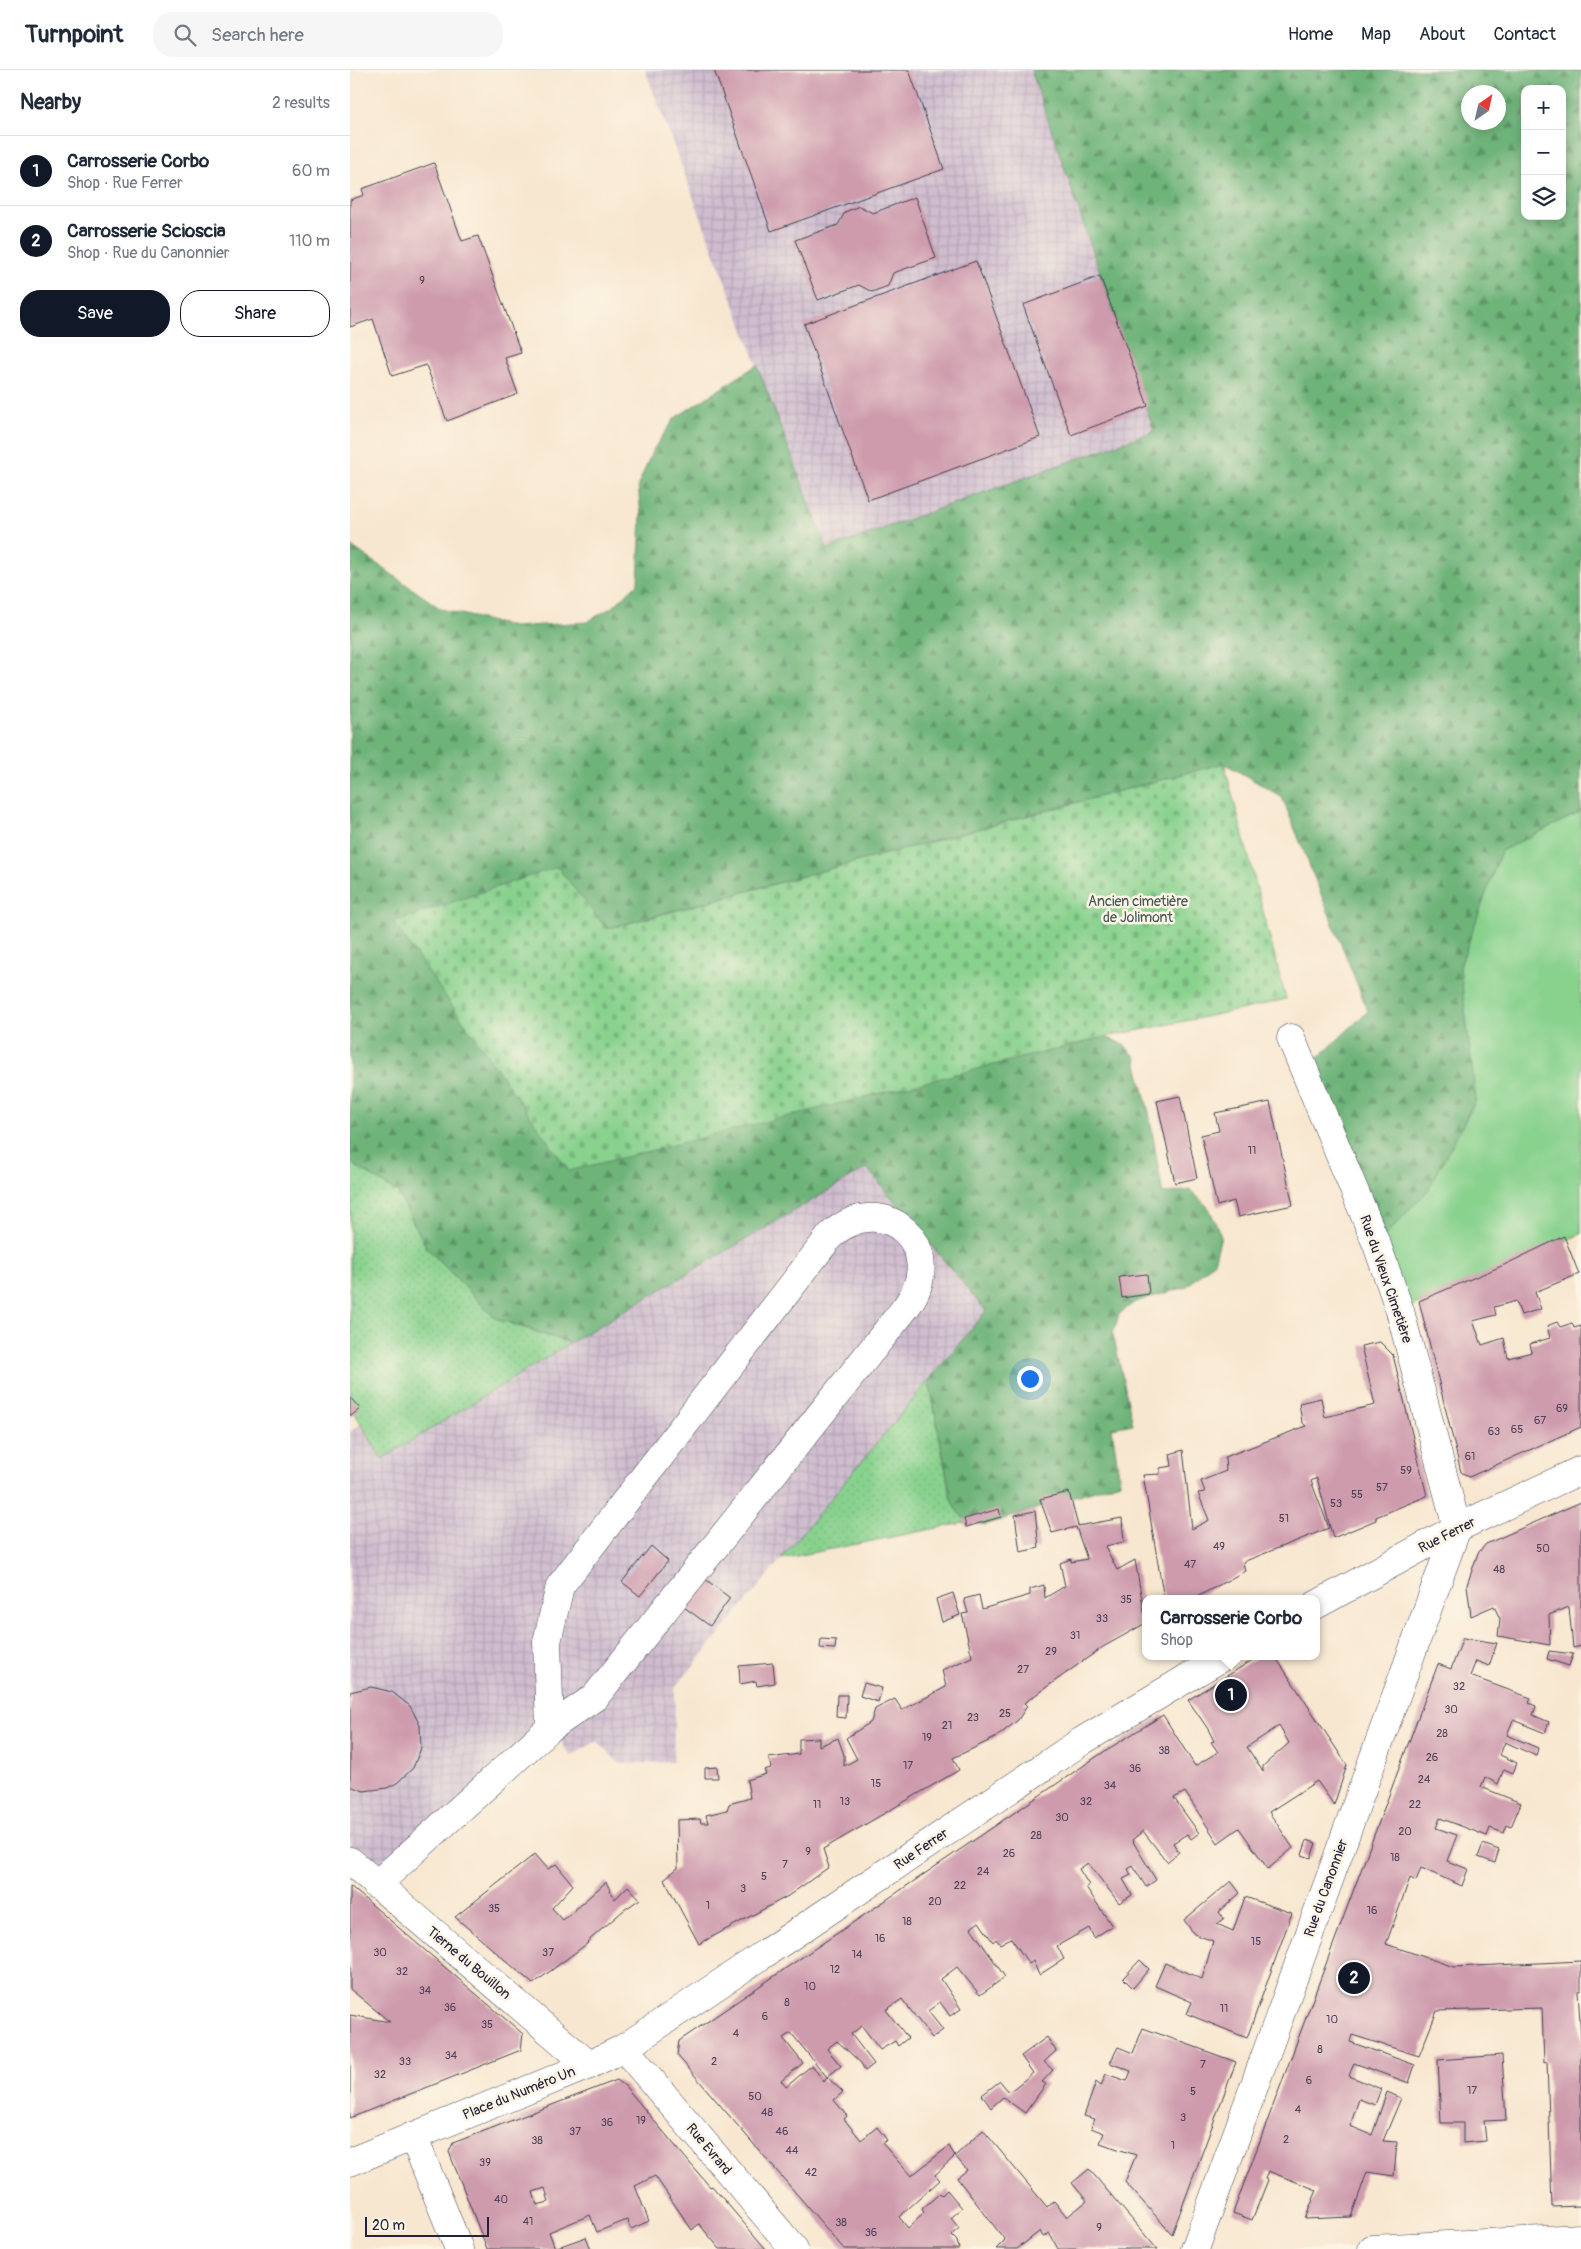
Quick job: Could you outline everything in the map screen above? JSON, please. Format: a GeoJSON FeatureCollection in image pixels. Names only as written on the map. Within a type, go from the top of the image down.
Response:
{"type":"FeatureCollection","features":[{"type":"Feature","properties":{"kind":"street","name":"Rue du Vieux Cimetière"},"geometry":{"type":"LineString","coordinates":[[1291,1038],[1373,1235],[1400,1311],[1457,1528]]}},
{"type":"Feature","properties":{"kind":"street"},"geometry":{"type":"LineString","coordinates":[[376,1884],[550,1728],[595,1697],[914,1295],[922,1269],[920,1256],[906,1232],[895,1223],[881,1218],[867,1217],[853,1220],[840,1226],[830,1236],[560,1586],[547,1642],[550,1728]]}},
{"type":"Feature","properties":{"kind":"street","name":"Rue Ferrer"},"geometry":{"type":"LineString","coordinates":[[1320,1603],[1457,1528],[1581,1470]]}},
{"type":"Feature","properties":{"kind":"street","name":"Rue du Canonnier"},"geometry":{"type":"LineString","coordinates":[[1195,2249],[1457,1528]]}},
{"type":"Feature","properties":{"kind":"street","name":"Rue Ferrer"},"geometry":{"type":"LineString","coordinates":[[624,2048],[1082,1741],[1217,1660]]}},
{"type":"Feature","properties":{"kind":"street","name":"Tierne du Bouillon"},"geometry":{"type":"LineString","coordinates":[[350,1861],[589,2065]]}},
{"type":"Feature","properties":{"kind":"street","name":"Place du Numéro Un"},"geometry":{"type":"LineString","coordinates":[[350,2162],[589,2065],[624,2048]]}},
{"type":"Feature","properties":{"kind":"street","name":"Rue Evrard"},"geometry":{"type":"LineString","coordinates":[[624,2048],[794,2249]]}},
{"type":"Feature","properties":{"kind":"street"},"geometry":{"type":"LineString","coordinates":[[413,2136],[459,2249]]}},
{"type":"Feature","properties":{"kind":"street"},"geometry":{"type":"LineString","coordinates":[[1372,2249],[1581,2238]]}},
{"type":"Feature","properties":{"kind":"shaded area"},"geometry":{"type":"Polygon","coordinates":[[[645,70],[1031,70],[1154,431],[827,549],[645,70]]]}},
{"type":"Feature","properties":{"kind":"shaded area"},"geometry":{"type":"Polygon","coordinates":[[[867,1168],[986,1311],[675,1688],[673,1762],[620,1764],[597,1741],[571,1756],[551,1728],[376,1885],[350,1861],[350,1432],[361,1423],[382,1458],[570,1343],[867,1168]]]}},
{"type":"Feature","properties":{"kind":"green space"},"geometry":{"type":"Polygon","coordinates":[[[1031,70],[1581,70],[1581,812],[1501,851],[1460,967],[1476,1100],[1428,1190],[1377,1245],[1305,1070],[1368,1011],[1282,797],[1224,763],[606,929],[393,922],[1105,1037],[1123,1044],[1135,1056],[1149,1113],[1163,1194],[1190,1190],[1209,1208],[1221,1236],[1214,1262],[1186,1287],[1135,1302],[1119,1314],[1113,1334],[1133,1424],[1112,1428],[1120,1482],[985,1525],[972,1522],[960,1515],[951,1499],[929,1380],[986,1311],[867,1168],[570,1343],[495,1318],[427,1248],[398,1193],[350,1162],[350,545],[441,609],[513,627],[587,622],[614,606],[638,583],[641,515],[638,485],[653,450],[675,418],[757,365],[827,549],[1154,431],[1031,70]]]}},
{"type":"Feature","properties":{"kind":"green space","name":"Ancien cimetière de Jolimont"},"geometry":{"type":"Polygon","coordinates":[[[1224,763],[1286,999],[1105,1037],[569,1171],[393,922],[557,867],[607,929],[1224,763]]]}},
{"type":"Feature","properties":{"kind":"green space"},"geometry":{"type":"Polygon","coordinates":[[[1581,812],[1581,1234],[1400,1311],[1377,1245],[1428,1190],[1476,1100],[1460,967],[1501,851],[1581,812]]]}},
{"type":"Feature","properties":{"kind":"green space"},"geometry":{"type":"Polygon","coordinates":[[[350,1162],[398,1193],[427,1248],[495,1318],[570,1343],[382,1459],[350,1405],[350,1162]]]}},
{"type":"Feature","properties":{"kind":"green space"},"geometry":{"type":"Polygon","coordinates":[[[929,1380],[951,1499],[968,1522],[781,1559],[929,1380]]]}},
{"type":"Feature","properties":{"kind":"building"},"geometry":{"type":"Polygon","coordinates":[[[714,70],[909,70],[944,169],[771,231],[714,70]]]}},
{"type":"Feature","properties":{"kind":"building"},"geometry":{"type":"Polygon","coordinates":[[[434,163],[462,241],[478,236],[521,353],[505,358],[518,394],[447,421],[426,365],[392,376],[373,319],[350,327],[350,200],[364,195],[362,189],[434,163]]]}},
{"type":"Feature","properties":{"kind":"building"},"geometry":{"type":"Polygon","coordinates":[[[915,197],[936,258],[893,273],[888,286],[872,292],[859,285],[818,300],[795,240],[838,225],[845,212],[859,206],[873,213],[915,197]]]}},
{"type":"Feature","properties":{"kind":"building"},"geometry":{"type":"Polygon","coordinates":[[[976,261],[1040,437],[868,500],[804,324],[976,261]]]}},
{"type":"Feature","properties":{"kind":"building"},"geometry":{"type":"Polygon","coordinates":[[[1100,276],[1148,406],[1071,435],[1023,305],[1100,276]]]}},
{"type":"Feature","properties":{"kind":"building"},"geometry":{"type":"Polygon","coordinates":[[[1180,1096],[1197,1178],[1175,1183],[1157,1101],[1180,1096]]]}},
{"type":"Feature","properties":{"kind":"building"},"geometry":{"type":"Polygon","coordinates":[[[1270,1102],[1293,1205],[1238,1217],[1234,1201],[1217,1206],[1201,1135],[1219,1131],[1215,1113],[1270,1102]]]}},
{"type":"Feature","properties":{"kind":"building"},"geometry":{"type":"Polygon","coordinates":[[[1564,1236],[1579,1274],[1535,1292],[1541,1309],[1521,1315],[1516,1301],[1494,1307],[1496,1315],[1473,1321],[1482,1345],[1504,1338],[1508,1358],[1532,1352],[1530,1344],[1550,1338],[1547,1326],[1557,1322],[1560,1327],[1572,1323],[1574,1328],[1581,1326],[1581,1427],[1469,1477],[1461,1472],[1419,1301],[1504,1265],[1564,1236]]]}},
{"type":"Feature","properties":{"kind":"building"},"geometry":{"type":"Polygon","coordinates":[[[1147,1274],[1149,1294],[1122,1298],[1119,1277],[1147,1274]]]}},
{"type":"Feature","properties":{"kind":"building"},"geometry":{"type":"Polygon","coordinates":[[[1380,1342],[1393,1355],[1427,1496],[1376,1517],[1376,1520],[1333,1538],[1317,1478],[1311,1481],[1329,1528],[1243,1562],[1245,1571],[1200,1595],[1163,1595],[1143,1475],[1160,1474],[1160,1468],[1172,1466],[1170,1454],[1183,1450],[1192,1529],[1209,1520],[1198,1493],[1205,1492],[1201,1481],[1226,1471],[1225,1457],[1306,1426],[1302,1422],[1299,1403],[1321,1398],[1325,1417],[1375,1405],[1361,1346],[1380,1342]]]}},
{"type":"Feature","properties":{"kind":"building"},"geometry":{"type":"Polygon","coordinates":[[[350,1397],[360,1409],[351,1416],[350,1415],[350,1397]]]}},
{"type":"Feature","properties":{"kind":"building"},"geometry":{"type":"Polygon","coordinates":[[[1069,1492],[1078,1526],[1122,1518],[1124,1542],[1105,1546],[1117,1570],[1135,1560],[1142,1600],[1142,1625],[1103,1647],[1024,1703],[1027,1706],[1018,1720],[995,1738],[953,1758],[959,1770],[823,1849],[829,1867],[788,1896],[699,1944],[664,1879],[678,1868],[677,1820],[700,1819],[701,1823],[708,1823],[706,1815],[727,1810],[729,1804],[750,1798],[747,1780],[766,1774],[764,1770],[771,1768],[769,1758],[799,1754],[799,1739],[819,1738],[819,1746],[838,1738],[844,1755],[844,1766],[857,1759],[846,1738],[871,1722],[875,1709],[895,1699],[902,1710],[946,1687],[942,1670],[972,1657],[962,1614],[968,1613],[964,1599],[979,1595],[982,1609],[1030,1595],[1030,1589],[1044,1585],[1045,1598],[1065,1586],[1060,1563],[1071,1559],[1071,1562],[1087,1559],[1076,1527],[1052,1533],[1040,1499],[1069,1492]]]}},
{"type":"Feature","properties":{"kind":"building"},"geometry":{"type":"Polygon","coordinates":[[[1581,1502],[1581,1646],[1573,1648],[1569,1607],[1549,1615],[1550,1645],[1498,1636],[1500,1619],[1494,1606],[1471,1616],[1467,1585],[1478,1553],[1486,1544],[1581,1502]]]}},
{"type":"Feature","properties":{"kind":"building"},"geometry":{"type":"Polygon","coordinates":[[[999,1509],[1001,1517],[966,1527],[964,1519],[999,1509]]]}},
{"type":"Feature","properties":{"kind":"building"},"geometry":{"type":"Polygon","coordinates":[[[1035,1511],[1039,1548],[1020,1552],[1015,1515],[1035,1511]]]}},
{"type":"Feature","properties":{"kind":"building"},"geometry":{"type":"Polygon","coordinates":[[[651,1546],[668,1561],[640,1596],[622,1582],[651,1546]]]}},
{"type":"Feature","properties":{"kind":"building"},"geometry":{"type":"Polygon","coordinates":[[[705,1579],[730,1598],[710,1626],[684,1607],[705,1579]]]}},
{"type":"Feature","properties":{"kind":"building"},"geometry":{"type":"Polygon","coordinates":[[[953,1593],[960,1615],[942,1622],[936,1599],[953,1593]]]}},
{"type":"Feature","properties":{"kind":"building"},"geometry":{"type":"Polygon","coordinates":[[[1463,1638],[1497,1643],[1489,1666],[1476,1661],[1470,1676],[1531,1698],[1529,1703],[1536,1706],[1533,1715],[1549,1722],[1545,1733],[1513,1720],[1507,1735],[1538,1748],[1536,1756],[1505,1742],[1500,1755],[1517,1763],[1513,1773],[1504,1769],[1498,1784],[1485,1777],[1481,1787],[1521,1803],[1511,1827],[1507,1825],[1504,1833],[1490,1828],[1487,1836],[1440,1818],[1436,1828],[1457,1835],[1447,1861],[1468,1869],[1462,1886],[1421,1868],[1416,1881],[1410,1878],[1386,1944],[1454,1967],[1581,1961],[1581,1990],[1578,1991],[1581,2037],[1581,2206],[1552,2207],[1547,2062],[1544,2063],[1542,2008],[1437,2011],[1419,2056],[1352,2035],[1350,2042],[1415,2065],[1409,2083],[1354,2063],[1349,2076],[1381,2089],[1375,2105],[1359,2099],[1350,2126],[1372,2135],[1387,2092],[1401,2098],[1383,2141],[1397,2142],[1394,2176],[1367,2172],[1351,2217],[1305,2219],[1317,2190],[1268,2171],[1265,2179],[1268,2180],[1252,2220],[1233,2213],[1438,1664],[1451,1669],[1463,1638]]]}},
{"type":"Feature","properties":{"kind":"building"},"geometry":{"type":"Polygon","coordinates":[[[821,1639],[836,1640],[835,1649],[820,1648],[821,1639]]]}},
{"type":"Feature","properties":{"kind":"building"},"geometry":{"type":"Polygon","coordinates":[[[1549,1651],[1573,1654],[1569,1666],[1547,1659],[1549,1651]]]}},
{"type":"Feature","properties":{"kind":"building"},"geometry":{"type":"Polygon","coordinates":[[[1253,1660],[1278,1660],[1347,1765],[1334,1805],[1317,1781],[1269,1812],[1293,1848],[1268,1869],[1239,1828],[1218,1843],[1185,1792],[1174,1798],[1199,1833],[1191,1839],[1187,1834],[1173,1843],[1179,1852],[1167,1862],[1143,1831],[1132,1840],[1156,1880],[1146,1887],[1133,1866],[1128,1869],[1131,1875],[1123,1879],[1132,1895],[1119,1903],[1088,1863],[1079,1869],[1089,1885],[1086,1887],[1112,1926],[1094,1938],[1089,1928],[1057,1946],[1064,1959],[1039,1975],[1033,1961],[1029,1964],[1011,1938],[1000,1944],[996,1939],[993,1942],[979,1922],[971,1928],[1005,1977],[980,1995],[957,1967],[941,1979],[961,2009],[950,2016],[940,2002],[928,2011],[943,2030],[932,2038],[902,1999],[886,2010],[908,2038],[898,2046],[895,2041],[880,2050],[862,2026],[851,2034],[874,2064],[865,2071],[861,2063],[837,2041],[827,2049],[841,2066],[827,2077],[843,2092],[834,2100],[847,2116],[844,2119],[861,2140],[877,2127],[887,2140],[882,2143],[911,2176],[949,2146],[955,2156],[935,2175],[940,2180],[899,2217],[908,2228],[924,2213],[922,2209],[940,2193],[942,2195],[947,2190],[962,2208],[951,2218],[959,2228],[952,2236],[957,2241],[959,2249],[844,2249],[677,2055],[679,2041],[1105,1751],[1163,1715],[1195,1766],[1218,1752],[1211,1742],[1214,1741],[1188,1700],[1253,1660]],[[1279,1726],[1247,1747],[1263,1772],[1263,1766],[1289,1743],[1279,1726]],[[791,2033],[783,2038],[803,2063],[781,2081],[786,2087],[812,2065],[824,2082],[827,2077],[791,2033]]]}},
{"type":"Feature","properties":{"kind":"building"},"geometry":{"type":"Polygon","coordinates":[[[773,1663],[775,1683],[757,1686],[756,1681],[740,1684],[739,1666],[773,1663]]]}},
{"type":"Feature","properties":{"kind":"building"},"geometry":{"type":"Polygon","coordinates":[[[864,1683],[882,1688],[878,1702],[860,1696],[864,1683]]]}},
{"type":"Feature","properties":{"kind":"building"},"geometry":{"type":"Polygon","coordinates":[[[371,1687],[392,1692],[410,1706],[420,1725],[421,1748],[413,1768],[397,1783],[387,1788],[364,1791],[350,1786],[350,1692],[371,1687]]]}},
{"type":"Feature","properties":{"kind":"building"},"geometry":{"type":"Polygon","coordinates":[[[837,1695],[847,1695],[846,1718],[836,1717],[837,1695]]]}},
{"type":"Feature","properties":{"kind":"building"},"geometry":{"type":"Polygon","coordinates":[[[717,1767],[718,1778],[705,1778],[705,1768],[717,1767]]]}},
{"type":"Feature","properties":{"kind":"building"},"geometry":{"type":"Polygon","coordinates":[[[1307,1840],[1316,1843],[1311,1858],[1302,1855],[1307,1840]]]}},
{"type":"Feature","properties":{"kind":"building"},"geometry":{"type":"Polygon","coordinates":[[[1483,1844],[1499,1850],[1495,1863],[1478,1857],[1483,1844]]]}},
{"type":"Feature","properties":{"kind":"building"},"geometry":{"type":"Polygon","coordinates":[[[535,1854],[548,1869],[556,1864],[573,1885],[552,1908],[563,1920],[606,1882],[615,1899],[628,1886],[640,1899],[624,1910],[588,1943],[533,1984],[455,1917],[535,1854]]]}},
{"type":"Feature","properties":{"kind":"building"},"geometry":{"type":"Polygon","coordinates":[[[1231,1881],[1240,1893],[1219,1912],[1224,1919],[1217,1924],[1233,1931],[1245,1897],[1292,1913],[1247,2038],[1187,2014],[1192,2002],[1155,1986],[1165,1963],[1202,1979],[1213,1941],[1194,1934],[1184,1920],[1231,1881]]]}},
{"type":"Feature","properties":{"kind":"building"},"geometry":{"type":"Polygon","coordinates":[[[350,1886],[523,2034],[521,2050],[350,2118],[350,2015],[390,2022],[350,1989],[350,1886]]]}},
{"type":"Feature","properties":{"kind":"building"},"geometry":{"type":"Polygon","coordinates":[[[1140,1960],[1149,1969],[1133,1988],[1123,1978],[1140,1960]]]}},
{"type":"Feature","properties":{"kind":"building"},"geometry":{"type":"Polygon","coordinates":[[[1143,2028],[1236,2062],[1172,2234],[1125,2182],[1136,2155],[1100,2143],[1104,2133],[1091,2128],[1095,2119],[1084,2116],[1096,2082],[1101,2086],[1106,2074],[1127,2081],[1131,2071],[1110,2063],[1118,2047],[1133,2053],[1143,2028]]]}},
{"type":"Feature","properties":{"kind":"building"},"geometry":{"type":"Polygon","coordinates":[[[1047,2037],[1056,2051],[1044,2062],[1053,2070],[1042,2082],[1046,2084],[1025,2113],[1003,2097],[991,2108],[982,2095],[1000,2081],[1009,2092],[1033,2073],[1021,2056],[1047,2037]]]}},
{"type":"Feature","properties":{"kind":"building"},"geometry":{"type":"Polygon","coordinates":[[[1502,2055],[1506,2120],[1484,2121],[1486,2141],[1463,2143],[1463,2123],[1441,2123],[1438,2060],[1502,2055]]]}},
{"type":"Feature","properties":{"kind":"building"},"geometry":{"type":"Polygon","coordinates":[[[617,2080],[625,2086],[710,2187],[712,2186],[766,2249],[720,2249],[699,2224],[692,2230],[655,2176],[635,2186],[649,2221],[631,2229],[627,2220],[597,2232],[590,2215],[549,2232],[555,2248],[586,2237],[591,2249],[487,2249],[449,2152],[453,2143],[617,2080]],[[545,2188],[533,2192],[537,2205],[549,2202],[545,2188]]]}},
{"type":"Feature","properties":{"kind":"building"},"geometry":{"type":"Polygon","coordinates":[[[983,2130],[1047,2207],[1054,2201],[1067,2217],[1087,2201],[1072,2183],[1089,2169],[1157,2249],[1058,2249],[1049,2233],[1043,2237],[1040,2231],[1017,2249],[996,2249],[1005,2240],[957,2178],[967,2170],[955,2156],[983,2130]]]}},
{"type":"Feature","properties":{"kind":"place","name":"Carrosserie Corbo"},"geometry":{"type":"Point","coordinates":[1231,1695]}},
{"type":"Feature","properties":{"kind":"place","name":"Carrosserie Scioscia"},"geometry":{"type":"Point","coordinates":[1354,1978]}}]}
